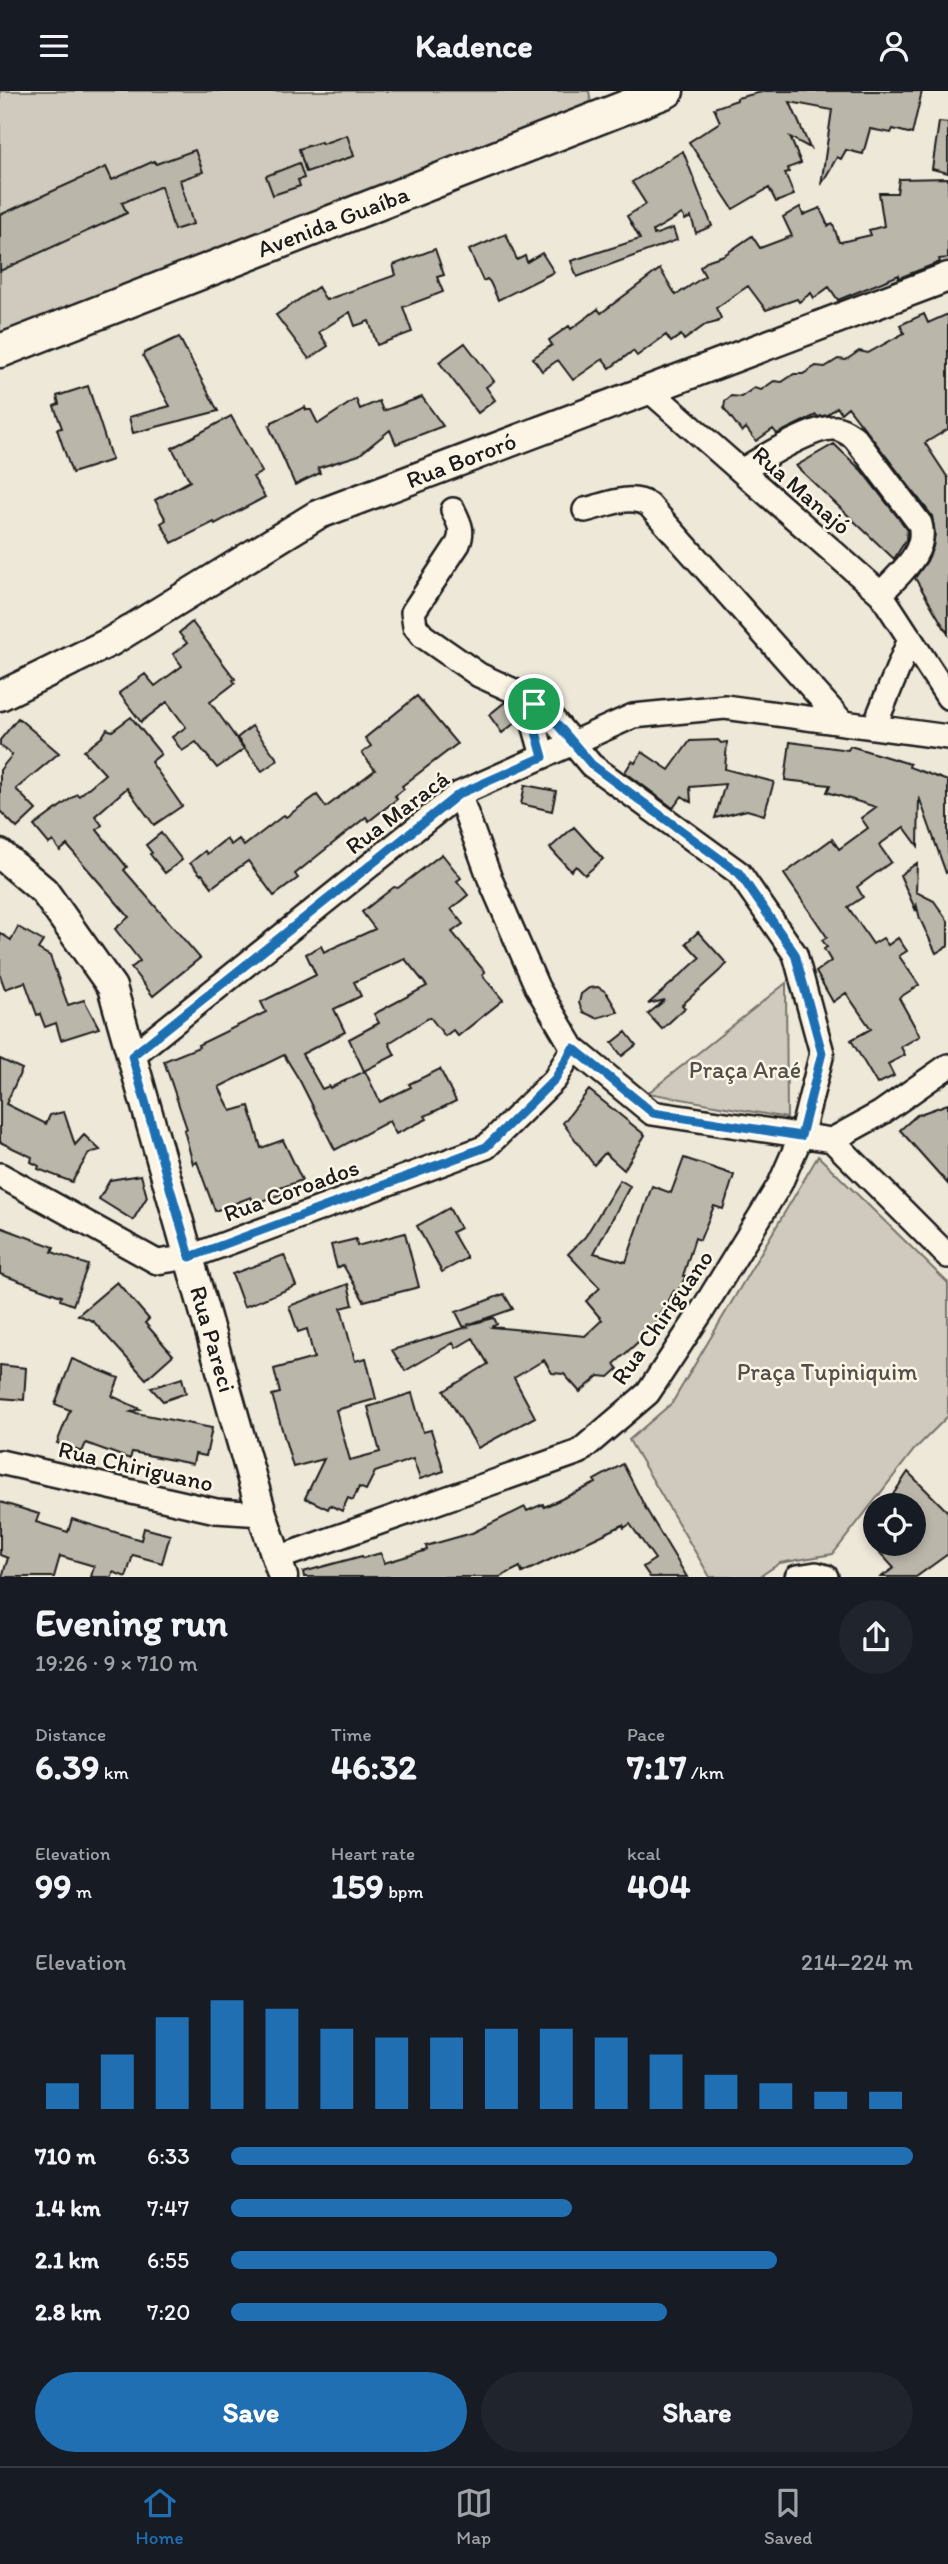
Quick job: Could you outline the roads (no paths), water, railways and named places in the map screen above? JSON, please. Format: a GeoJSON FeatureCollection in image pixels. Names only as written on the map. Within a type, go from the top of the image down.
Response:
{"type":"FeatureCollection","features":[{"type":"Feature","properties":{"kind":"main road","name":"Avenida Guaíba"},"geometry":{"type":"LineString","coordinates":[[0,351],[667,91]]}},
{"type":"Feature","properties":{"kind":"street","name":"Rua Bororó"},"geometry":{"type":"LineString","coordinates":[[0,696],[110,642],[317,515],[948,277]]}},
{"type":"Feature","properties":{"kind":"street","name":"Rua Manajó"},"geometry":{"type":"LineString","coordinates":[[648,389],[881,594],[948,698]]}},
{"type":"Feature","properties":{"kind":"street"},"geometry":{"type":"LineString","coordinates":[[741,471],[791,441],[832,428],[841,429],[855,438],[920,524],[923,535],[920,549],[881,594]]}},
{"type":"Feature","properties":{"kind":"street"},"geometry":{"type":"LineString","coordinates":[[585,510],[630,499],[640,499],[649,505],[843,723]]}},
{"type":"Feature","properties":{"kind":"street"},"geometry":{"type":"LineString","coordinates":[[453,510],[462,528],[461,536],[413,612],[415,627],[423,636],[480,675],[523,695],[551,717],[592,765],[739,873],[795,954],[822,1053],[801,1136]]}},
{"type":"Feature","properties":{"kind":"street"},"geometry":{"type":"LineString","coordinates":[[874,727],[910,639]]}},
{"type":"Feature","properties":{"kind":"street"},"geometry":{"type":"LineString","coordinates":[[534,704],[534,725],[543,757]]}},
{"type":"Feature","properties":{"kind":"street","name":"Rua Maracá"},"geometry":{"type":"LineString","coordinates":[[132,1056],[459,794],[633,716],[725,707],[948,737]]}},
{"type":"Feature","properties":{"kind":"street"},"geometry":{"type":"LineString","coordinates":[[459,794],[490,879],[537,987],[573,1048],[653,1113],[832,1140],[881,1113],[948,1066]]}},
{"type":"Feature","properties":{"kind":"street","name":"Rua Pareci"},"geometry":{"type":"LineString","coordinates":[[0,854],[44,891],[112,987],[262,1514],[280,1567]]}},
{"type":"Feature","properties":{"kind":"street","name":"Rua Coroados"},"geometry":{"type":"LineString","coordinates":[[0,1175],[157,1262],[190,1257],[486,1147],[555,1079],[573,1048]]}},
{"type":"Feature","properties":{"kind":"street","name":"Rua Chiriguano"},"geometry":{"type":"LineString","coordinates":[[280,1567],[579,1452],[648,1393],[780,1184],[801,1136]]}},
{"type":"Feature","properties":{"kind":"street"},"geometry":{"type":"LineString","coordinates":[[832,1140],[948,1256]]}},
{"type":"Feature","properties":{"kind":"street","name":"Rua Chiriguano"},"geometry":{"type":"LineString","coordinates":[[0,1462],[216,1511],[262,1514]]}},
{"type":"Feature","properties":{"kind":"street"},"geometry":{"type":"LineString","coordinates":[[797,1577],[816,1574],[827,1577]]}},
{"type":"Feature","properties":{"kind":"park label","name":"Praça Araé"},"geometry":{"type":"Point","coordinates":[745,1069]}},
{"type":"Feature","properties":{"kind":"park label","name":"Praça Tupiniquim"},"geometry":{"type":"Point","coordinates":[827,1371]}}]}
